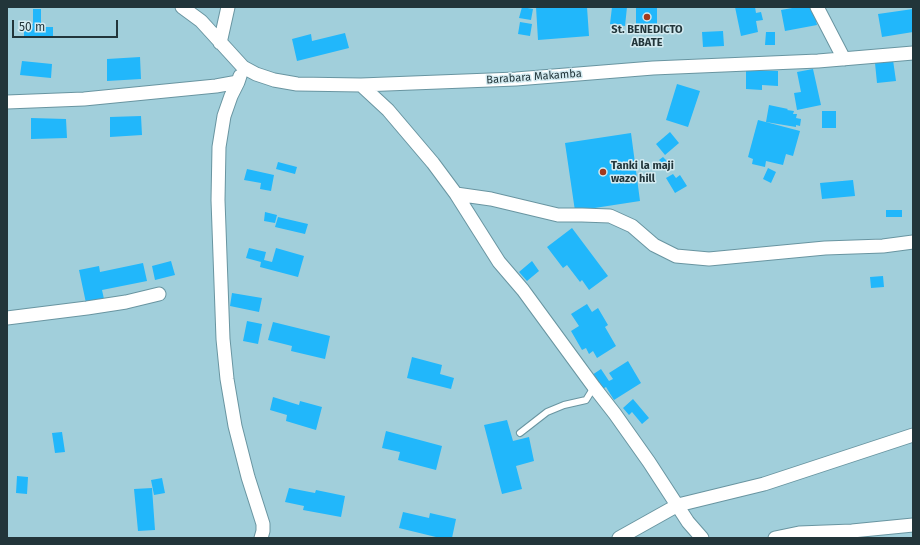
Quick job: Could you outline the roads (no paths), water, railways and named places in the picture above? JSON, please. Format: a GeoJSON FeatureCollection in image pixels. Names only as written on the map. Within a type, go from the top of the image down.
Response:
{"type":"FeatureCollection","features":[{"type":"Feature","properties":{"kind":"street","name":"Barabara Makamba"},"geometry":{"type":"LineString","coordinates":[[182,7],[201,21],[242,67],[256,74],[274,80],[298,84],[361,85],[516,79],[653,68],[913,53]]}},
{"type":"Feature","properties":{"kind":"street"},"geometry":{"type":"LineString","coordinates":[[220,43],[228,7]]}},
{"type":"Feature","properties":{"kind":"street"},"geometry":{"type":"LineString","coordinates":[[817,7],[844,58]]}},
{"type":"Feature","properties":{"kind":"street"},"geometry":{"type":"LineString","coordinates":[[242,67],[238,82],[224,116],[218,147],[218,200],[227,379],[235,426],[248,477],[263,524],[261,538]]}},
{"type":"Feature","properties":{"kind":"street"},"geometry":{"type":"LineString","coordinates":[[7,102],[84,99],[216,86],[238,82]]}},
{"type":"Feature","properties":{"kind":"street"},"geometry":{"type":"LineString","coordinates":[[361,85],[388,110],[406,130],[456,194],[499,262],[528,296],[628,432],[688,522],[702,538]]}},
{"type":"Feature","properties":{"kind":"street"},"geometry":{"type":"LineString","coordinates":[[456,194],[491,199],[558,215],[610,216],[632,226],[654,245],[676,256],[709,259],[825,248],[883,246],[913,242]]}},
{"type":"Feature","properties":{"kind":"street"},"geometry":{"type":"LineString","coordinates":[[7,318],[126,302],[159,294]]}},
{"type":"Feature","properties":{"kind":"street"},"geometry":{"type":"LineString","coordinates":[[618,538],[678,505],[764,484],[913,435]]}},
{"type":"Feature","properties":{"kind":"street"},"geometry":{"type":"LineString","coordinates":[[775,538],[799,533],[852,532],[913,525]]}},
{"type":"Feature","properties":{"kind":"lane"},"geometry":{"type":"LineString","coordinates":[[520,434],[547,412],[564,405],[586,400],[594,387]]}},
{"type":"Feature","properties":{"kind":"place","name":"St. BENEDICTO ABATE"},"geometry":{"type":"Point","coordinates":[647,17]}},
{"type":"Feature","properties":{"kind":"place","name":"Tanki la maji wazo hill"},"geometry":{"type":"Point","coordinates":[603,172]}}]}
